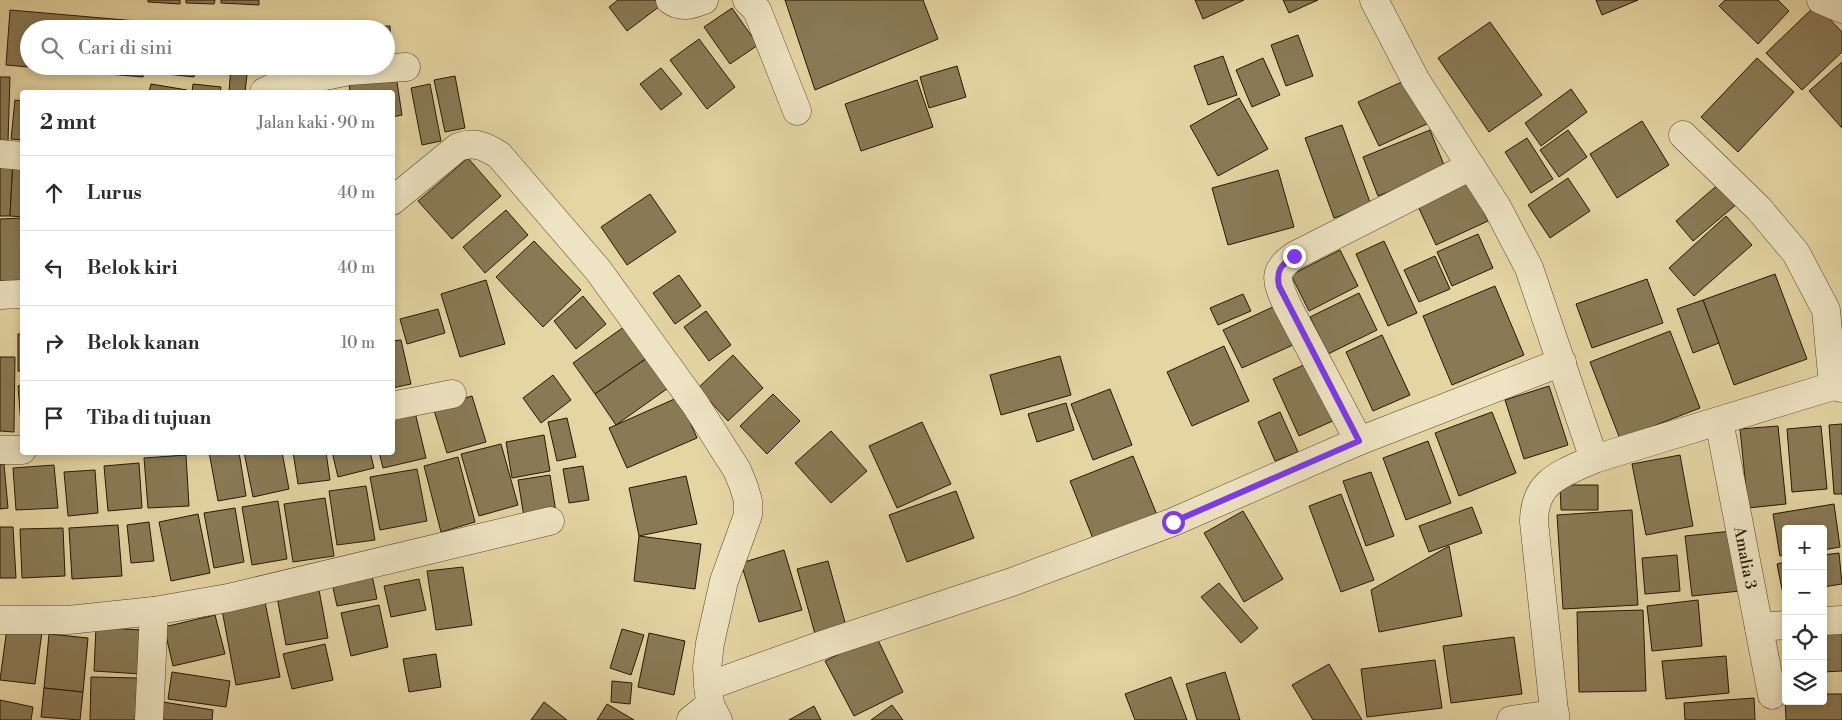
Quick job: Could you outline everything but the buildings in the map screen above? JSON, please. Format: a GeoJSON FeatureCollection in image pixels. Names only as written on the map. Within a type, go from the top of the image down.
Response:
{"type":"FeatureCollection","features":[{"type":"Feature","properties":{"kind":"street"},"geometry":{"type":"LineString","coordinates":[[670,0],[681,5],[704,0]]}},
{"type":"Feature","properties":{"kind":"street"},"geometry":{"type":"LineString","coordinates":[[748,0],[756,10],[797,111]]}},
{"type":"Feature","properties":{"kind":"street"},"geometry":{"type":"LineString","coordinates":[[1374,0],[1415,79],[1497,207],[1530,268],[1594,459]]}},
{"type":"Feature","properties":{"kind":"street"},"geometry":{"type":"LineString","coordinates":[[1820,0],[1842,9]]}},
{"type":"Feature","properties":{"kind":"street"},"geometry":{"type":"LineString","coordinates":[[395,68],[406,67]]}},
{"type":"Feature","properties":{"kind":"street"},"geometry":{"type":"LineString","coordinates":[[268,90],[276,86],[330,75]]}},
{"type":"Feature","properties":{"kind":"street"},"geometry":{"type":"LineString","coordinates":[[1510,720],[1555,717],[1534,522],[1534,508],[1538,496],[1545,486],[1558,475],[1594,459],[1838,387],[1834,304],[1759,209],[1684,135]]}},
{"type":"Feature","properties":{"kind":"street"},"geometry":{"type":"LineString","coordinates":[[395,199],[458,147],[468,144],[489,148],[498,155],[598,270],[695,404],[737,470],[748,501],[748,515],[724,581],[710,643],[707,668],[707,708],[825,644],[1012,582],[1173,522],[1359,441],[1562,362]]}},
{"type":"Feature","properties":{"kind":"street"},"geometry":{"type":"LineString","coordinates":[[0,154],[20,156]]}},
{"type":"Feature","properties":{"kind":"street"},"geometry":{"type":"LineString","coordinates":[[1359,441],[1287,305],[1277,277],[1279,269],[1283,263],[1294,256],[1471,166]]}},
{"type":"Feature","properties":{"kind":"street"},"geometry":{"type":"LineString","coordinates":[[0,295],[20,294]]}},
{"type":"Feature","properties":{"kind":"street"},"geometry":{"type":"LineString","coordinates":[[395,405],[452,394]]}},
{"type":"Feature","properties":{"kind":"street","name":"Amalia 3"},"geometry":{"type":"LineString","coordinates":[[1718,421],[1772,695]]}},
{"type":"Feature","properties":{"kind":"street"},"geometry":{"type":"LineString","coordinates":[[0,450],[20,450]]}},
{"type":"Feature","properties":{"kind":"street"},"geometry":{"type":"LineString","coordinates":[[0,620],[68,620],[154,610],[228,598],[550,521]]}},
{"type":"Feature","properties":{"kind":"street"},"geometry":{"type":"LineString","coordinates":[[149,720],[154,610]]}},
{"type":"Feature","properties":{"kind":"street"},"geometry":{"type":"LineString","coordinates":[[1827,621],[1842,620]]}},
{"type":"Feature","properties":{"kind":"street"},"geometry":{"type":"LineString","coordinates":[[1759,627],[1782,625]]}},
{"type":"Feature","properties":{"kind":"route"},"geometry":{"type":"LineString","coordinates":[[1173,522],[1359,441],[1287,305],[1279,286],[1277,277],[1279,269],[1283,263],[1294,256]]}}]}
